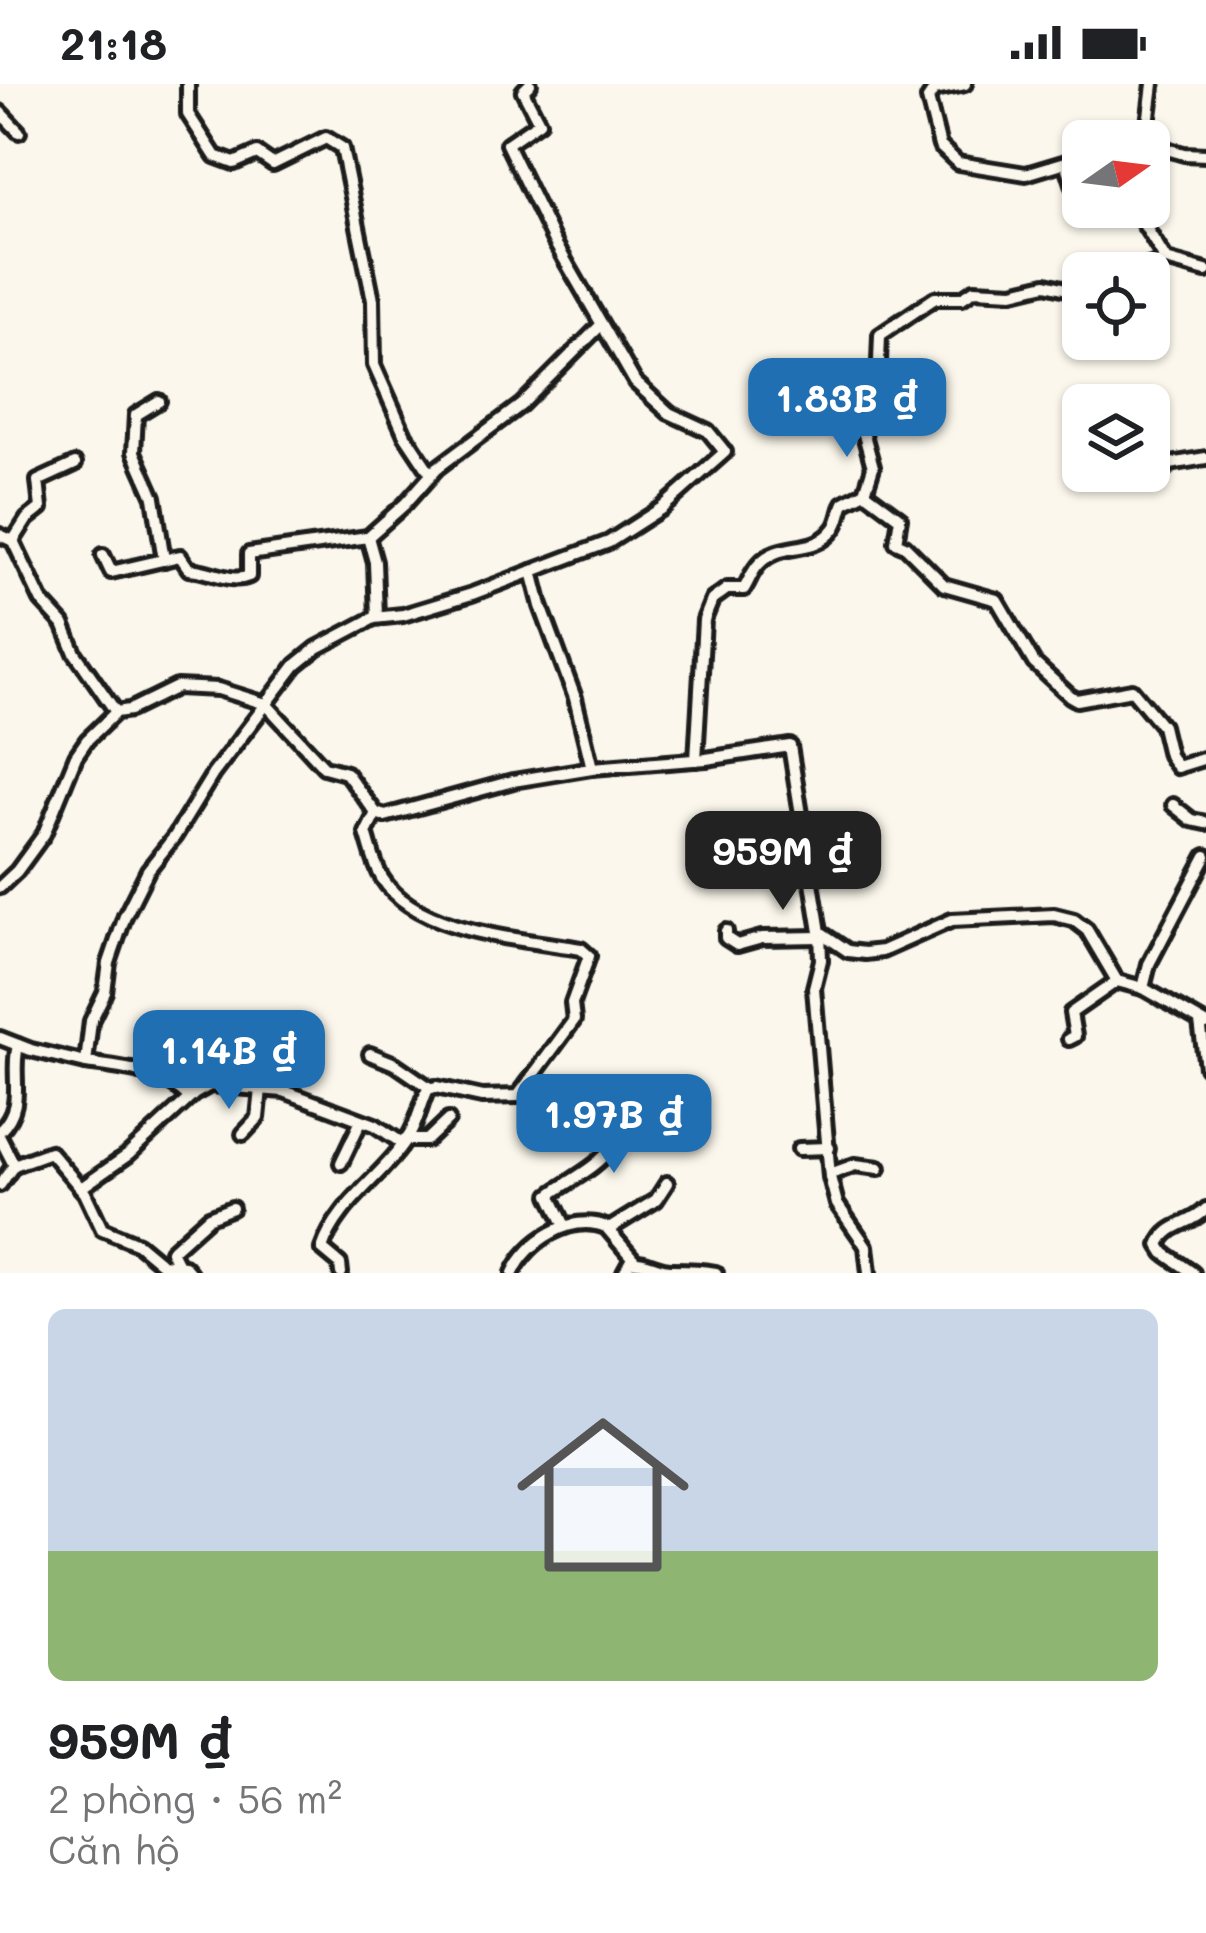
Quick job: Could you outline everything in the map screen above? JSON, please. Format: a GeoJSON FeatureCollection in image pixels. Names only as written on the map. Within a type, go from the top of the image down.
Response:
{"type":"FeatureCollection","features":[{"type":"Feature","properties":{"kind":"street"},"geometry":{"type":"LineString","coordinates":[[188,84],[188,114],[207,148],[223,161],[234,163],[254,152],[273,164],[326,138],[342,148],[373,300],[374,365],[405,435],[431,474]]}},
{"type":"Feature","properties":{"kind":"street"},"geometry":{"type":"LineString","coordinates":[[965,84],[934,90],[928,99],[937,138],[947,155],[958,163],[1012,174],[1062,163]]}},
{"type":"Feature","properties":{"kind":"street"},"geometry":{"type":"LineString","coordinates":[[1150,120],[1153,84]]}},
{"type":"Feature","properties":{"kind":"street"},"geometry":{"type":"LineString","coordinates":[[86,1063],[91,1021],[105,992],[109,963],[130,904],[214,774],[307,656],[377,617],[416,612],[622,535],[693,484],[725,452],[708,431],[670,413],[634,382],[601,325],[507,144],[539,122],[524,86]]}},
{"type":"Feature","properties":{"kind":"street"},"geometry":{"type":"LineString","coordinates":[[0,112],[19,132]]}},
{"type":"Feature","properties":{"kind":"street"},"geometry":{"type":"LineString","coordinates":[[1170,150],[1206,155]]}},
{"type":"Feature","properties":{"kind":"street"},"geometry":{"type":"LineString","coordinates":[[1170,261],[1206,271]]}},
{"type":"Feature","properties":{"kind":"street"},"geometry":{"type":"LineString","coordinates":[[695,760],[707,608],[727,589],[744,589],[765,558],[824,539],[836,528],[844,503],[865,492],[873,467],[858,413],[878,389],[882,333],[935,298],[962,298],[974,290],[1013,292],[1046,284],[1062,288]]}},
{"type":"Feature","properties":{"kind":"street"},"geometry":{"type":"LineString","coordinates":[[103,555],[111,572],[180,556],[189,569],[243,579],[249,576],[249,554],[368,537],[431,474],[521,405],[601,325]]}},
{"type":"Feature","properties":{"kind":"street"},"geometry":{"type":"LineString","coordinates":[[159,401],[137,412],[134,452],[154,497],[164,560]]}},
{"type":"Feature","properties":{"kind":"street"},"geometry":{"type":"LineString","coordinates":[[1170,464],[1206,458]]}},
{"type":"Feature","properties":{"kind":"street"},"geometry":{"type":"LineString","coordinates":[[13,541],[41,508],[38,481],[75,464]]}},
{"type":"Feature","properties":{"kind":"street"},"geometry":{"type":"LineString","coordinates":[[865,492],[900,518],[896,542],[942,584],[997,600],[1034,663],[1070,696],[1077,700],[1132,690],[1162,726],[1177,767],[1206,758]]}},
{"type":"Feature","properties":{"kind":"street"},"geometry":{"type":"LineString","coordinates":[[0,535],[13,541],[40,600],[63,624],[75,653],[116,712]]}},
{"type":"Feature","properties":{"kind":"street"},"geometry":{"type":"LineString","coordinates":[[368,537],[375,562],[377,617]]}},
{"type":"Feature","properties":{"kind":"street"},"geometry":{"type":"LineString","coordinates":[[532,571],[575,698],[592,768]]}},
{"type":"Feature","properties":{"kind":"street"},"geometry":{"type":"LineString","coordinates":[[0,887],[44,834],[76,756],[116,712],[188,685],[241,693],[266,704],[324,766],[346,773],[376,813],[393,815],[513,782],[592,768],[790,746],[820,935],[814,988],[830,1174],[837,1204],[866,1246],[869,1273]]}},
{"type":"Feature","properties":{"kind":"street"},"geometry":{"type":"LineString","coordinates":[[1173,805],[1192,820],[1206,823]]}},
{"type":"Feature","properties":{"kind":"street"},"geometry":{"type":"LineString","coordinates":[[370,1054],[430,1088],[502,1099],[524,1092],[574,1020],[572,1003],[589,956],[581,949],[434,919],[410,906],[379,873],[366,833],[376,813]]}},
{"type":"Feature","properties":{"kind":"street"},"geometry":{"type":"LineString","coordinates":[[1143,988],[1152,956],[1206,856]]}},
{"type":"Feature","properties":{"kind":"street"},"geometry":{"type":"LineString","coordinates":[[726,931],[731,942],[741,946],[762,938],[820,935],[848,951],[873,952],[952,920],[1054,915],[1073,920],[1087,931],[1117,981],[1143,988],[1203,1023],[1206,1066]]}},
{"type":"Feature","properties":{"kind":"street"},"geometry":{"type":"LineString","coordinates":[[1070,1039],[1075,1036],[1070,1016],[1074,1010],[1117,981]]}},
{"type":"Feature","properties":{"kind":"street"},"geometry":{"type":"LineString","coordinates":[[0,1038],[86,1063],[136,1069],[189,1097]]}},
{"type":"Feature","properties":{"kind":"street"},"geometry":{"type":"LineString","coordinates":[[14,1165],[0,1135],[19,1095],[18,1045]]}},
{"type":"Feature","properties":{"kind":"street"},"geometry":{"type":"LineString","coordinates":[[81,1188],[128,1155],[189,1097],[210,1085],[284,1091],[404,1142],[427,1140],[448,1120]]}},
{"type":"Feature","properties":{"kind":"street"},"geometry":{"type":"LineString","coordinates":[[341,1273],[340,1264],[322,1249],[328,1234],[351,1200],[404,1142],[430,1088]]}},
{"type":"Feature","properties":{"kind":"street"},"geometry":{"type":"LineString","coordinates":[[244,1134],[258,1118],[261,1089]]}},
{"type":"Feature","properties":{"kind":"street"},"geometry":{"type":"LineString","coordinates":[[550,1195],[586,1172],[635,1117]]}},
{"type":"Feature","properties":{"kind":"street"},"geometry":{"type":"LineString","coordinates":[[341,1162],[361,1120]]}},
{"type":"Feature","properties":{"kind":"street"},"geometry":{"type":"LineString","coordinates":[[799,1149],[829,1148]]}},
{"type":"Feature","properties":{"kind":"street"},"geometry":{"type":"LineString","coordinates":[[0,1185],[14,1165],[50,1152],[81,1188],[102,1229],[138,1244],[162,1264],[184,1269]]}},
{"type":"Feature","properties":{"kind":"street"},"geometry":{"type":"LineString","coordinates":[[830,1174],[855,1165],[879,1168]]}},
{"type":"Feature","properties":{"kind":"street"},"geometry":{"type":"LineString","coordinates":[[541,1180],[565,1226]]}},
{"type":"Feature","properties":{"kind":"street"},"geometry":{"type":"LineString","coordinates":[[609,1229],[656,1200],[668,1183]]}},
{"type":"Feature","properties":{"kind":"street"},"geometry":{"type":"LineString","coordinates":[[184,1269],[171,1251],[209,1217],[232,1208]]}},
{"type":"Feature","properties":{"kind":"street"},"geometry":{"type":"LineString","coordinates":[[1196,1268],[1163,1253],[1160,1245],[1169,1229],[1206,1209]]}},
{"type":"Feature","properties":{"kind":"street"},"geometry":{"type":"LineString","coordinates":[[514,1273],[523,1255],[565,1226],[596,1223],[609,1229],[634,1260],[668,1270],[716,1273]]}},
{"type":"Feature","properties":{"kind":"street"},"geometry":{"type":"LineString","coordinates":[[624,1273],[634,1260]]}}]}
